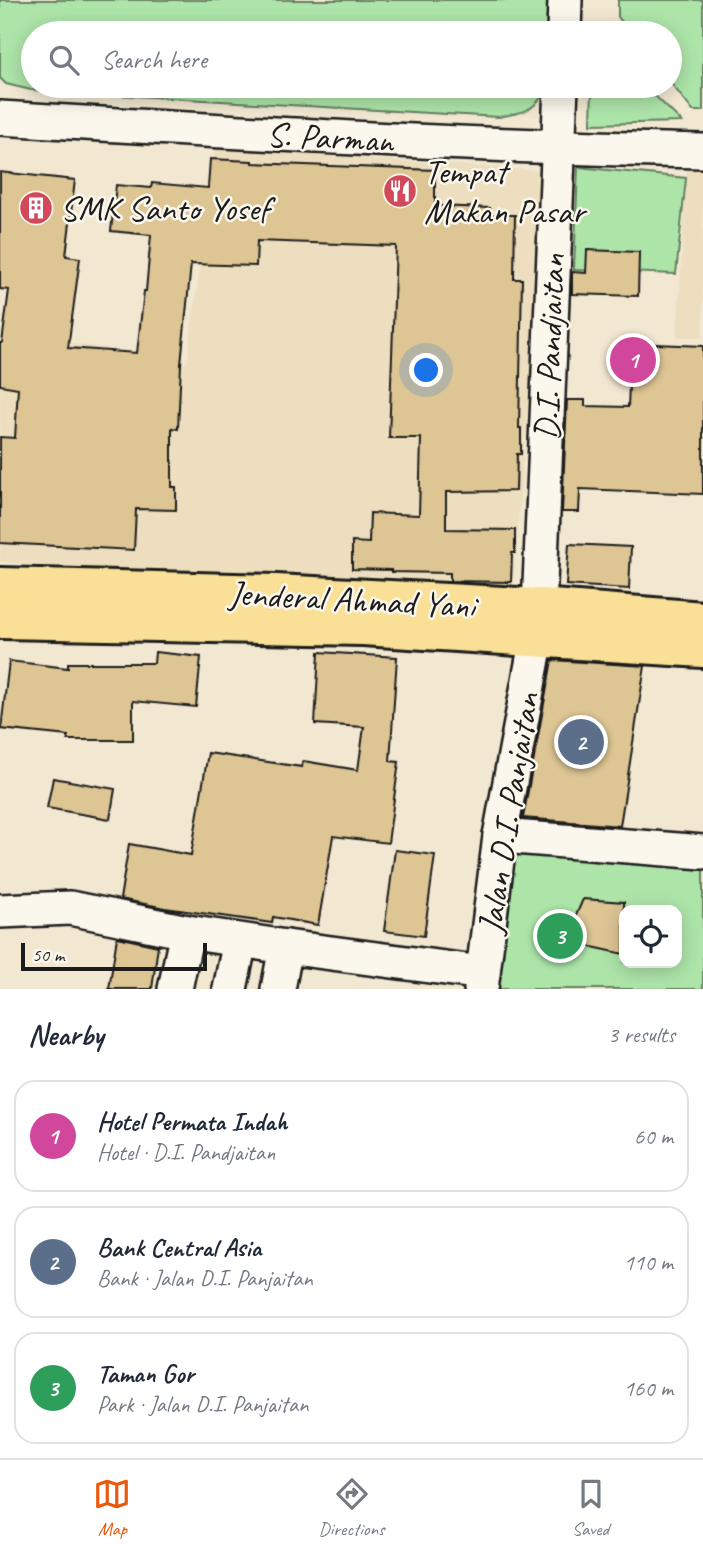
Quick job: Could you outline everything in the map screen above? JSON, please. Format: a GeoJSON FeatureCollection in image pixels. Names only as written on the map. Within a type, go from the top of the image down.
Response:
{"type":"FeatureCollection","features":[{"type":"Feature","properties":{"kind":"highway","name":"Jenderal Ahmad Yani"},"geometry":{"type":"LineString","coordinates":[[0,587],[276,594],[538,623],[703,648]]}},
{"type":"Feature","properties":{"kind":"highway","name":"Jenderal Ahmad Yani"},"geometry":{"type":"LineString","coordinates":[[0,619],[363,626],[703,621]]}},
{"type":"Feature","properties":{"kind":"street"},"geometry":{"type":"LineString","coordinates":[[564,21],[565,0]]}},
{"type":"Feature","properties":{"kind":"street","name":"D.I. Pandjaitan"},"geometry":{"type":"LineString","coordinates":[[538,623],[560,98]]}},
{"type":"Feature","properties":{"kind":"street","name":"S. Parman"},"geometry":{"type":"LineString","coordinates":[[0,118],[558,148],[703,151]]}},
{"type":"Feature","properties":{"kind":"street","name":"Jalan D.I. Panjaitan"},"geometry":{"type":"LineString","coordinates":[[482,981],[500,836],[538,623]]}},
{"type":"Feature","properties":{"kind":"street"},"geometry":{"type":"LineString","coordinates":[[500,836],[703,852]]}},
{"type":"Feature","properties":{"kind":"street"},"geometry":{"type":"LineString","coordinates":[[0,911],[70,908],[187,932],[286,947],[384,975],[482,981]]}},
{"type":"Feature","properties":{"kind":"street"},"geometry":{"type":"LineString","coordinates":[[175,989],[187,932]]}},
{"type":"Feature","properties":{"kind":"street"},"geometry":{"type":"LineString","coordinates":[[230,989],[240,941]]}},
{"type":"Feature","properties":{"kind":"street"},"geometry":{"type":"LineString","coordinates":[[278,989],[286,947]]}},
{"type":"Feature","properties":{"kind":"shaded area"},"geometry":{"type":"Polygon","coordinates":[[[215,148],[546,171],[512,602],[0,562],[0,386],[57,394],[68,343],[107,348],[122,357],[187,363],[215,148]]]}},
{"type":"Feature","properties":{"kind":"shaded area"},"geometry":{"type":"Polygon","coordinates":[[[687,167],[703,168],[703,337],[677,337],[687,167]]]}},
{"type":"Feature","properties":{"kind":"green space"},"geometry":{"type":"Polygon","coordinates":[[[0,0],[551,0],[550,21],[21,21],[21,88],[6,84],[0,78],[0,0]]]}},
{"type":"Feature","properties":{"kind":"green space"},"geometry":{"type":"Polygon","coordinates":[[[618,0],[703,0],[703,111],[693,111],[682,97],[682,21],[621,21],[618,17],[618,0]]]}},
{"type":"Feature","properties":{"kind":"green space"},"geometry":{"type":"Polygon","coordinates":[[[170,98],[540,98],[534,106],[522,112],[499,117],[170,98]]]}},
{"type":"Feature","properties":{"kind":"green space"},"geometry":{"type":"Polygon","coordinates":[[[592,98],[657,98],[682,122],[591,124],[592,98]]]}},
{"type":"Feature","properties":{"kind":"green space"},"geometry":{"type":"Polygon","coordinates":[[[578,167],[686,178],[676,274],[574,270],[578,167]]]}},
{"type":"Feature","properties":{"kind":"green space"},"geometry":{"type":"Polygon","coordinates":[[[508,846],[703,870],[703,989],[490,989],[508,846]]]}},
{"type":"Feature","properties":{"kind":"building"},"geometry":{"type":"Polygon","coordinates":[[[210,159],[435,170],[435,206],[490,208],[490,215],[515,215],[514,279],[522,279],[519,428],[521,454],[517,454],[516,491],[446,492],[446,529],[515,530],[511,582],[450,581],[450,573],[352,569],[352,542],[369,543],[370,513],[419,515],[421,438],[389,438],[396,246],[257,241],[256,266],[191,264],[181,364],[178,429],[172,428],[172,487],[176,487],[176,510],[136,509],[134,550],[0,543],[0,437],[15,438],[18,388],[0,385],[0,343],[9,290],[0,289],[0,172],[75,180],[66,256],[80,258],[68,348],[137,353],[151,235],[111,231],[116,185],[151,188],[152,183],[208,188],[210,159]]]}},
{"type":"Feature","properties":{"kind":"building"},"geometry":{"type":"Polygon","coordinates":[[[587,250],[639,252],[638,296],[572,294],[572,272],[586,273],[587,250]]]}},
{"type":"Feature","properties":{"kind":"building"},"geometry":{"type":"Polygon","coordinates":[[[631,343],[703,346],[703,494],[580,489],[579,512],[562,512],[567,400],[585,400],[585,406],[628,407],[631,343]]]}},
{"type":"Feature","properties":{"kind":"building"},"geometry":{"type":"Polygon","coordinates":[[[569,544],[631,547],[629,589],[566,585],[569,544]]]}},
{"type":"Feature","properties":{"kind":"building"},"geometry":{"type":"Polygon","coordinates":[[[155,652],[201,657],[196,707],[133,701],[133,740],[68,740],[68,736],[1,729],[9,661],[68,668],[68,663],[154,663],[155,652]]]}},
{"type":"Feature","properties":{"kind":"building"},"geometry":{"type":"Polygon","coordinates":[[[319,652],[397,657],[390,761],[399,762],[388,843],[333,836],[318,925],[273,917],[272,923],[120,899],[129,844],[191,855],[208,753],[302,767],[303,761],[358,770],[364,727],[315,724],[319,652]]]}},
{"type":"Feature","properties":{"kind":"building"},"geometry":{"type":"Polygon","coordinates":[[[552,660],[645,666],[620,826],[523,818],[552,660]]]}},
{"type":"Feature","properties":{"kind":"building"},"geometry":{"type":"Polygon","coordinates":[[[53,778],[115,789],[110,819],[47,808],[53,778]]]}},
{"type":"Feature","properties":{"kind":"building"},"geometry":{"type":"Polygon","coordinates":[[[395,850],[435,855],[424,936],[384,931],[395,850]]]}},
{"type":"Feature","properties":{"kind":"building"},"geometry":{"type":"Polygon","coordinates":[[[583,899],[624,902],[624,905],[619,905],[619,953],[565,941],[583,899]]]}},
{"type":"Feature","properties":{"kind":"building"},"geometry":{"type":"Polygon","coordinates":[[[117,937],[158,946],[152,989],[109,989],[117,937]]]}},
{"type":"Feature","properties":{"kind":"place","name":"Tempat Makan Pasar"},"geometry":{"type":"Point","coordinates":[400,191]}},
{"type":"Feature","properties":{"kind":"place","name":"SMK Santo Yosef"},"geometry":{"type":"Point","coordinates":[36,208]}},
{"type":"Feature","properties":{"kind":"place","name":"Hotel Permata Indah"},"geometry":{"type":"Point","coordinates":[633,360]}},
{"type":"Feature","properties":{"kind":"place","name":"Bank Central Asia"},"geometry":{"type":"Point","coordinates":[581,742]}},
{"type":"Feature","properties":{"kind":"place","name":"Taman Gor"},"geometry":{"type":"Point","coordinates":[560,936]}}]}
